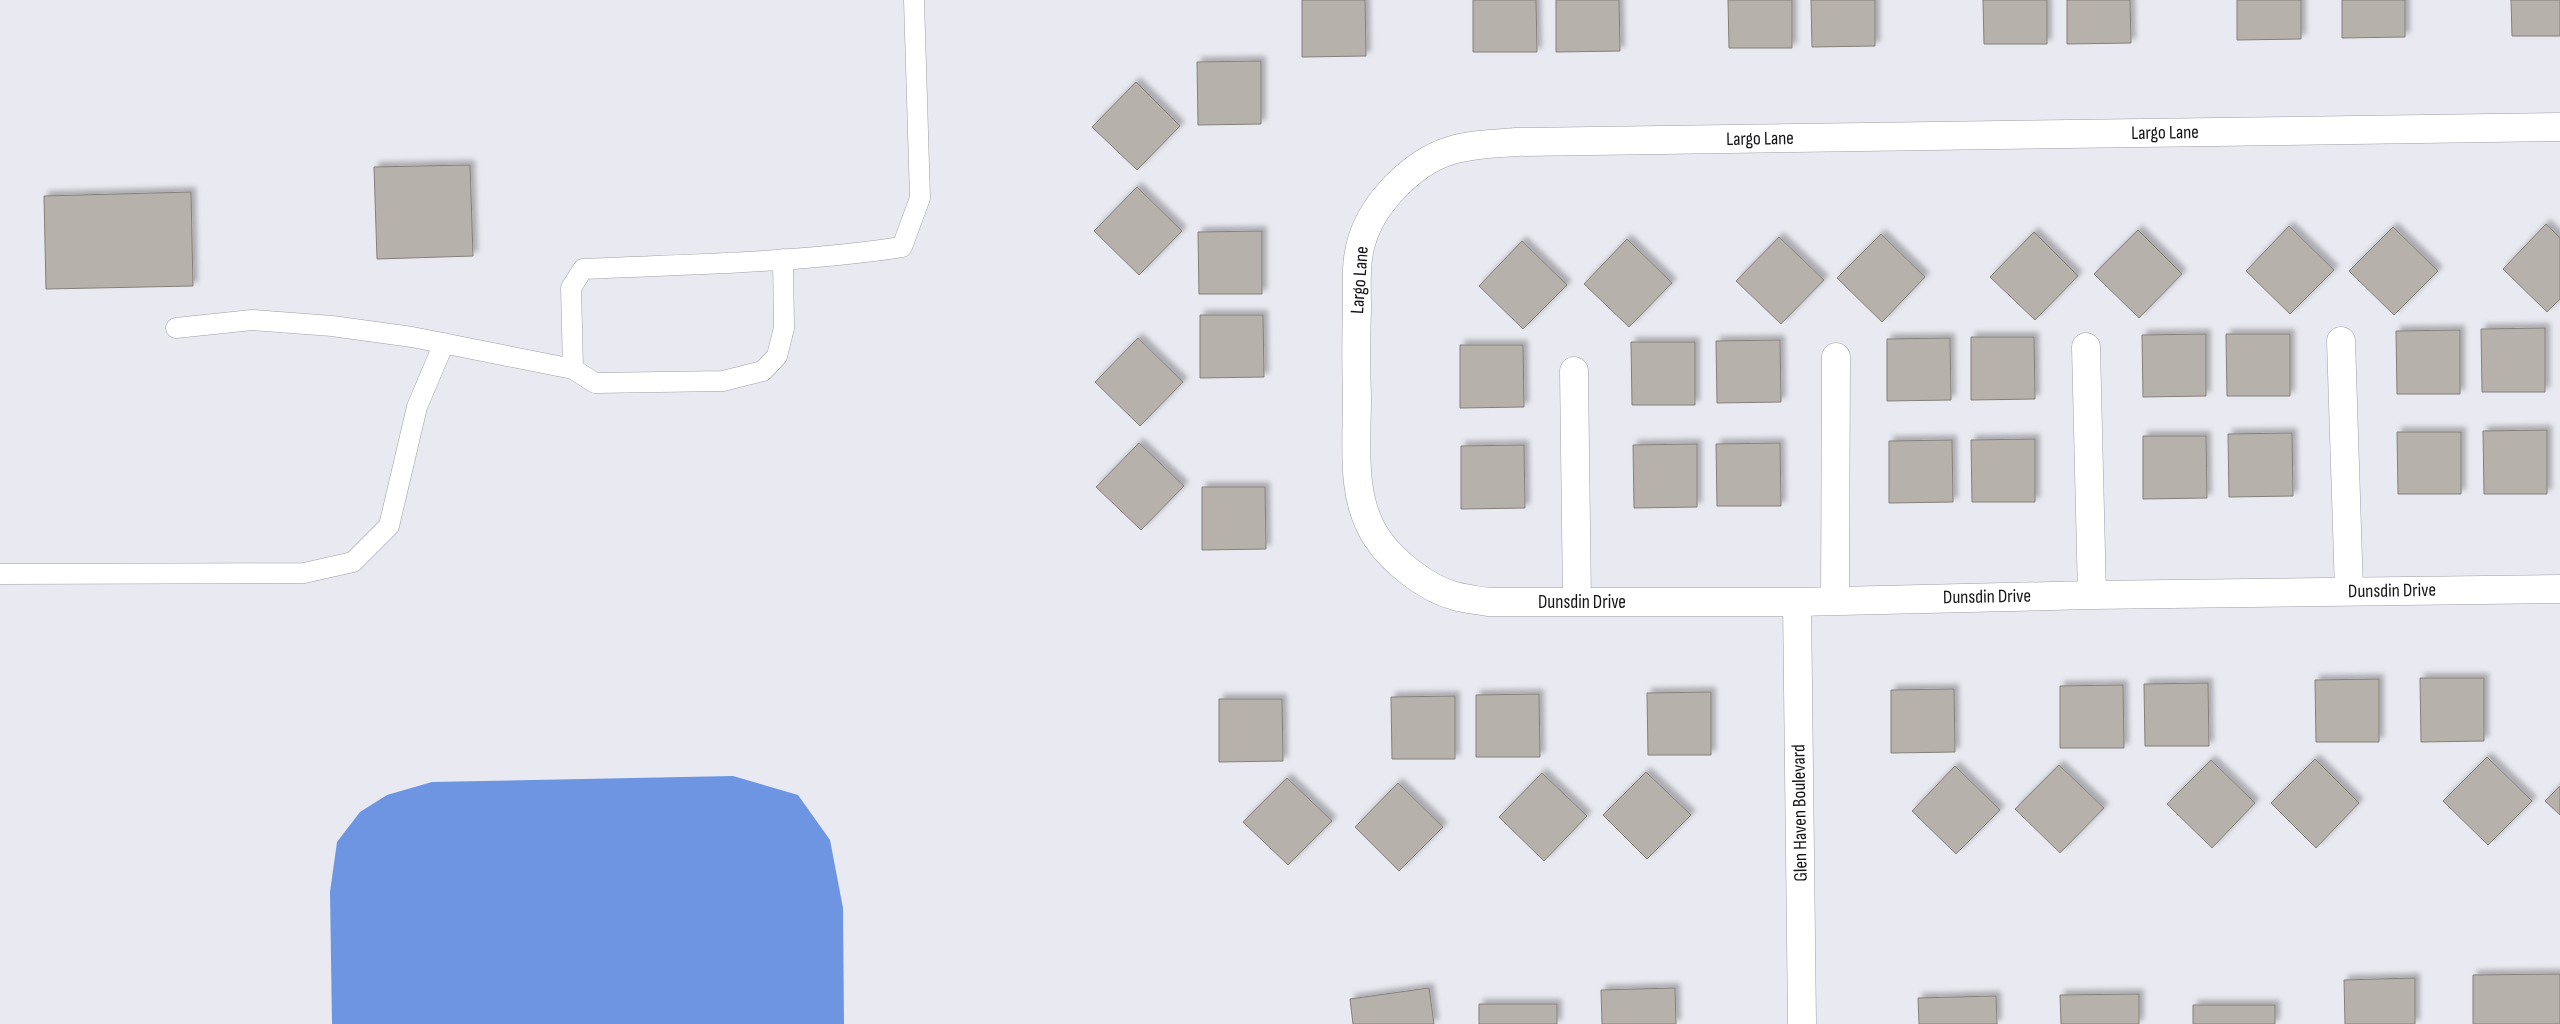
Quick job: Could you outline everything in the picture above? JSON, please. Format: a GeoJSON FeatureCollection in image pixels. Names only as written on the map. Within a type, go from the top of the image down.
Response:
{"type":"FeatureCollection","features":[{"type":"Feature","properties":{"kind":"street","name":"Largo Lane"},"geometry":{"type":"LineString","coordinates":[[1419,578],[1395,560],[1378,539],[1367,521],[1360,495],[1356,382],[1357,266],[1362,240],[1372,217],[1386,198],[1422,165],[1447,152],[1473,145],[1516,142],[2560,127]]}},
{"type":"Feature","properties":{"kind":"street"},"geometry":{"type":"LineString","coordinates":[[2341,341],[2349,591]]}},
{"type":"Feature","properties":{"kind":"street"},"geometry":{"type":"LineString","coordinates":[[2086,348],[2092,595]]}},
{"type":"Feature","properties":{"kind":"street"},"geometry":{"type":"LineString","coordinates":[[1835,601],[1836,357]]}},
{"type":"Feature","properties":{"kind":"street"},"geometry":{"type":"LineString","coordinates":[[1574,371],[1577,602]]}},
{"type":"Feature","properties":{"kind":"street","name":"Dunsdin Drive"},"geometry":{"type":"LineString","coordinates":[[1419,578],[1453,596],[1488,602],[1797,602],[2092,595],[2560,589]]}},
{"type":"Feature","properties":{"kind":"street","name":"Glen Haven Boulevard"},"geometry":{"type":"LineString","coordinates":[[1797,602],[1802,1024]]}},
{"type":"Feature","properties":{"kind":"lane"},"geometry":{"type":"LineString","coordinates":[[573,368],[571,288],[583,269],[841,256],[902,247],[920,198],[914,0]]}},
{"type":"Feature","properties":{"kind":"lane"},"geometry":{"type":"LineString","coordinates":[[176,328],[252,320],[332,326],[444,343],[573,368],[595,383],[723,381],[763,371],[777,356],[784,328],[783,259]]}},
{"type":"Feature","properties":{"kind":"lane"},"geometry":{"type":"LineString","coordinates":[[0,574],[304,573],[353,562],[389,526],[417,407],[444,343]]}},
{"type":"Feature","properties":{"kind":"water"},"geometry":{"type":"Polygon","coordinates":[[[733,776],[798,795],[830,840],[843,908],[844,1024],[332,1024],[330,892],[337,842],[360,812],[387,795],[432,782],[733,776]]]}},
{"type":"Feature","properties":{"kind":"building"},"geometry":{"type":"Polygon","coordinates":[[[1302,0],[1365,0],[1366,56],[1302,57],[1302,0]]]}},
{"type":"Feature","properties":{"kind":"building"},"geometry":{"type":"Polygon","coordinates":[[[1473,0],[1536,0],[1537,52],[1473,52],[1473,0]]]}},
{"type":"Feature","properties":{"kind":"building"},"geometry":{"type":"Polygon","coordinates":[[[1556,0],[1619,0],[1620,51],[1556,52],[1556,0]]]}},
{"type":"Feature","properties":{"kind":"building"},"geometry":{"type":"Polygon","coordinates":[[[1728,0],[1792,0],[1792,48],[1729,48],[1728,0]]]}},
{"type":"Feature","properties":{"kind":"building"},"geometry":{"type":"Polygon","coordinates":[[[1811,0],[1875,0],[1875,46],[1812,47],[1811,0]]]}},
{"type":"Feature","properties":{"kind":"building"},"geometry":{"type":"Polygon","coordinates":[[[1983,0],[2047,0],[2047,44],[1984,44],[1983,0]]]}},
{"type":"Feature","properties":{"kind":"building"},"geometry":{"type":"Polygon","coordinates":[[[2067,0],[2130,0],[2131,43],[2067,44],[2067,0]]]}},
{"type":"Feature","properties":{"kind":"building"},"geometry":{"type":"Polygon","coordinates":[[[2237,0],[2301,0],[2301,39],[2237,40],[2237,0]]]}},
{"type":"Feature","properties":{"kind":"building"},"geometry":{"type":"Polygon","coordinates":[[[2342,0],[2405,0],[2405,37],[2342,38],[2342,0]]]}},
{"type":"Feature","properties":{"kind":"building"},"geometry":{"type":"Polygon","coordinates":[[[2511,0],[2560,0],[2560,36],[2512,36],[2511,0]]]}},
{"type":"Feature","properties":{"kind":"building"},"geometry":{"type":"Polygon","coordinates":[[[1261,61],[1261,124],[1198,125],[1197,62],[1261,61]]]}},
{"type":"Feature","properties":{"kind":"building"},"geometry":{"type":"Polygon","coordinates":[[[1136,82],[1180,126],[1137,170],[1092,127],[1136,82]]]}},
{"type":"Feature","properties":{"kind":"building"},"geometry":{"type":"Polygon","coordinates":[[[470,165],[473,256],[377,259],[374,167],[470,165]]]}},
{"type":"Feature","properties":{"kind":"building"},"geometry":{"type":"Polygon","coordinates":[[[1137,187],[1182,231],[1139,275],[1094,231],[1137,187]]]}},
{"type":"Feature","properties":{"kind":"building"},"geometry":{"type":"Polygon","coordinates":[[[191,192],[193,286],[46,289],[44,196],[191,192]]]}},
{"type":"Feature","properties":{"kind":"building"},"geometry":{"type":"Polygon","coordinates":[[[2546,224],[2560,238],[2560,299],[2547,312],[2503,269],[2546,224]]]}},
{"type":"Feature","properties":{"kind":"building"},"geometry":{"type":"Polygon","coordinates":[[[2289,226],[2334,270],[2290,314],[2246,271],[2289,226]]]}},
{"type":"Feature","properties":{"kind":"building"},"geometry":{"type":"Polygon","coordinates":[[[2393,227],[2438,271],[2394,315],[2349,271],[2393,227]]]}},
{"type":"Feature","properties":{"kind":"building"},"geometry":{"type":"Polygon","coordinates":[[[2138,230],[2182,274],[2139,318],[2094,274],[2138,230]]]}},
{"type":"Feature","properties":{"kind":"building"},"geometry":{"type":"Polygon","coordinates":[[[1262,231],[1262,294],[1199,294],[1198,232],[1262,231]]]}},
{"type":"Feature","properties":{"kind":"building"},"geometry":{"type":"Polygon","coordinates":[[[2034,232],[2078,276],[2035,320],[1990,277],[2034,232]]]}},
{"type":"Feature","properties":{"kind":"building"},"geometry":{"type":"Polygon","coordinates":[[[1881,234],[1925,277],[1882,322],[1837,278],[1881,234]]]}},
{"type":"Feature","properties":{"kind":"building"},"geometry":{"type":"Polygon","coordinates":[[[1779,237],[1824,280],[1781,324],[1736,281],[1779,237]]]}},
{"type":"Feature","properties":{"kind":"building"},"geometry":{"type":"Polygon","coordinates":[[[1627,239],[1672,283],[1629,327],[1584,284],[1627,239]]]}},
{"type":"Feature","properties":{"kind":"building"},"geometry":{"type":"Polygon","coordinates":[[[1522,241],[1567,285],[1523,329],[1479,286],[1522,241]]]}},
{"type":"Feature","properties":{"kind":"building"},"geometry":{"type":"Polygon","coordinates":[[[1200,315],[1263,315],[1264,377],[1200,378],[1200,315]]]}},
{"type":"Feature","properties":{"kind":"building"},"geometry":{"type":"Polygon","coordinates":[[[2545,328],[2545,392],[2482,392],[2481,329],[2545,328]]]}},
{"type":"Feature","properties":{"kind":"building"},"geometry":{"type":"Polygon","coordinates":[[[2460,330],[2460,394],[2397,394],[2396,331],[2460,330]]]}},
{"type":"Feature","properties":{"kind":"building"},"geometry":{"type":"Polygon","coordinates":[[[2206,334],[2206,396],[2143,397],[2142,335],[2206,334]]]}},
{"type":"Feature","properties":{"kind":"building"},"geometry":{"type":"Polygon","coordinates":[[[2226,334],[2290,334],[2290,396],[2227,396],[2226,334]]]}},
{"type":"Feature","properties":{"kind":"building"},"geometry":{"type":"Polygon","coordinates":[[[1971,337],[2034,337],[2035,399],[1971,400],[1971,337]]]}},
{"type":"Feature","properties":{"kind":"building"},"geometry":{"type":"Polygon","coordinates":[[[1138,338],[1183,382],[1140,426],[1095,382],[1138,338]]]}},
{"type":"Feature","properties":{"kind":"building"},"geometry":{"type":"Polygon","coordinates":[[[1950,338],[1951,400],[1887,401],[1887,339],[1950,338]]]}},
{"type":"Feature","properties":{"kind":"building"},"geometry":{"type":"Polygon","coordinates":[[[1780,340],[1781,402],[1717,403],[1716,341],[1780,340]]]}},
{"type":"Feature","properties":{"kind":"building"},"geometry":{"type":"Polygon","coordinates":[[[1631,342],[1695,342],[1695,405],[1632,405],[1631,342]]]}},
{"type":"Feature","properties":{"kind":"building"},"geometry":{"type":"Polygon","coordinates":[[[1460,345],[1523,345],[1524,407],[1460,408],[1460,345]]]}},
{"type":"Feature","properties":{"kind":"building"},"geometry":{"type":"Polygon","coordinates":[[[2547,430],[2547,494],[2484,494],[2483,431],[2547,430]]]}},
{"type":"Feature","properties":{"kind":"building"},"geometry":{"type":"Polygon","coordinates":[[[2397,432],[2461,432],[2461,494],[2398,494],[2397,432]]]}},
{"type":"Feature","properties":{"kind":"building"},"geometry":{"type":"Polygon","coordinates":[[[2292,433],[2293,496],[2229,497],[2228,434],[2292,433]]]}},
{"type":"Feature","properties":{"kind":"building"},"geometry":{"type":"Polygon","coordinates":[[[2143,436],[2206,436],[2207,498],[2143,499],[2143,436]]]}},
{"type":"Feature","properties":{"kind":"building"},"geometry":{"type":"Polygon","coordinates":[[[2035,439],[2035,502],[1972,502],[1971,440],[2035,439]]]}},
{"type":"Feature","properties":{"kind":"building"},"geometry":{"type":"Polygon","coordinates":[[[1952,440],[1953,502],[1889,503],[1889,441],[1952,440]]]}},
{"type":"Feature","properties":{"kind":"building"},"geometry":{"type":"Polygon","coordinates":[[[1139,443],[1184,486],[1141,530],[1096,487],[1139,443]]]}},
{"type":"Feature","properties":{"kind":"building"},"geometry":{"type":"Polygon","coordinates":[[[1780,443],[1781,506],[1717,506],[1716,444],[1780,443]]]}},
{"type":"Feature","properties":{"kind":"building"},"geometry":{"type":"Polygon","coordinates":[[[1697,444],[1697,507],[1634,508],[1633,445],[1697,444]]]}},
{"type":"Feature","properties":{"kind":"building"},"geometry":{"type":"Polygon","coordinates":[[[1524,445],[1525,508],[1461,509],[1461,446],[1524,445]]]}},
{"type":"Feature","properties":{"kind":"building"},"geometry":{"type":"Polygon","coordinates":[[[1202,487],[1265,487],[1266,549],[1202,550],[1202,487]]]}},
{"type":"Feature","properties":{"kind":"building"},"geometry":{"type":"Polygon","coordinates":[[[2420,678],[2484,678],[2484,741],[2421,742],[2420,678]]]}},
{"type":"Feature","properties":{"kind":"building"},"geometry":{"type":"Polygon","coordinates":[[[2379,679],[2379,742],[2316,742],[2315,680],[2379,679]]]}},
{"type":"Feature","properties":{"kind":"building"},"geometry":{"type":"Polygon","coordinates":[[[2208,683],[2209,746],[2145,746],[2144,684],[2208,683]]]}},
{"type":"Feature","properties":{"kind":"building"},"geometry":{"type":"Polygon","coordinates":[[[2123,685],[2124,748],[2060,748],[2060,686],[2123,685]]]}},
{"type":"Feature","properties":{"kind":"building"},"geometry":{"type":"Polygon","coordinates":[[[1954,689],[1955,752],[1891,753],[1891,690],[1954,689]]]}},
{"type":"Feature","properties":{"kind":"building"},"geometry":{"type":"Polygon","coordinates":[[[1711,692],[1711,755],[1648,755],[1647,693],[1711,692]]]}},
{"type":"Feature","properties":{"kind":"building"},"geometry":{"type":"Polygon","coordinates":[[[1539,694],[1540,757],[1476,757],[1476,695],[1539,694]]]}},
{"type":"Feature","properties":{"kind":"building"},"geometry":{"type":"Polygon","coordinates":[[[1455,696],[1455,759],[1392,759],[1391,697],[1455,696]]]}},
{"type":"Feature","properties":{"kind":"building"},"geometry":{"type":"Polygon","coordinates":[[[1219,699],[1282,699],[1283,761],[1219,762],[1219,699]]]}},
{"type":"Feature","properties":{"kind":"building"},"geometry":{"type":"Polygon","coordinates":[[[2487,757],[2532,801],[2488,845],[2443,801],[2487,757]]]}},
{"type":"Feature","properties":{"kind":"building"},"geometry":{"type":"Polygon","coordinates":[[[2315,759],[2359,803],[2316,848],[2271,803],[2315,759]]]}},
{"type":"Feature","properties":{"kind":"building"},"geometry":{"type":"Polygon","coordinates":[[[2211,760],[2255,803],[2212,848],[2167,804],[2211,760]]]}},
{"type":"Feature","properties":{"kind":"building"},"geometry":{"type":"Polygon","coordinates":[[[2059,765],[2104,808],[2060,853],[2015,809],[2059,765]]]}},
{"type":"Feature","properties":{"kind":"building"},"geometry":{"type":"Polygon","coordinates":[[[1955,766],[2000,810],[1956,854],[1912,811],[1955,766]]]}},
{"type":"Feature","properties":{"kind":"building"},"geometry":{"type":"Polygon","coordinates":[[[1646,772],[1691,815],[1647,859],[1603,815],[1646,772]]]}},
{"type":"Feature","properties":{"kind":"building"},"geometry":{"type":"Polygon","coordinates":[[[1542,773],[1587,816],[1544,861],[1499,817],[1542,773]]]}},
{"type":"Feature","properties":{"kind":"building"},"geometry":{"type":"Polygon","coordinates":[[[1287,778],[1332,821],[1288,865],[1243,822],[1287,778]]]}},
{"type":"Feature","properties":{"kind":"building"},"geometry":{"type":"Polygon","coordinates":[[[1398,783],[1443,827],[1399,871],[1355,827],[1398,783]]]}},
{"type":"Feature","properties":{"kind":"building"},"geometry":{"type":"Polygon","coordinates":[[[2560,786],[2560,815],[2545,801],[2560,786]]]}},
{"type":"Feature","properties":{"kind":"building"},"geometry":{"type":"Polygon","coordinates":[[[2560,974],[2560,1024],[2473,1024],[2473,975],[2560,974]]]}},
{"type":"Feature","properties":{"kind":"building"},"geometry":{"type":"Polygon","coordinates":[[[2415,978],[2415,1024],[2345,1024],[2344,980],[2415,978]]]}},
{"type":"Feature","properties":{"kind":"building"},"geometry":{"type":"Polygon","coordinates":[[[1429,988],[1434,1024],[1353,1024],[1350,999],[1429,988]]]}},
{"type":"Feature","properties":{"kind":"building"},"geometry":{"type":"Polygon","coordinates":[[[1675,988],[1676,1024],[1602,1024],[1601,990],[1675,988]]]}},
{"type":"Feature","properties":{"kind":"building"},"geometry":{"type":"Polygon","coordinates":[[[2139,994],[2139,1024],[2061,1024],[2060,995],[2139,994]]]}},
{"type":"Feature","properties":{"kind":"building"},"geometry":{"type":"Polygon","coordinates":[[[1996,996],[1997,1024],[1919,1024],[1918,998],[1996,996]]]}},
{"type":"Feature","properties":{"kind":"building"},"geometry":{"type":"Polygon","coordinates":[[[1479,1004],[1557,1004],[1557,1024],[1479,1024],[1479,1004]]]}},
{"type":"Feature","properties":{"kind":"building"},"geometry":{"type":"Polygon","coordinates":[[[2193,1005],[2275,1005],[2275,1024],[2193,1024],[2193,1005]]]}}]}
